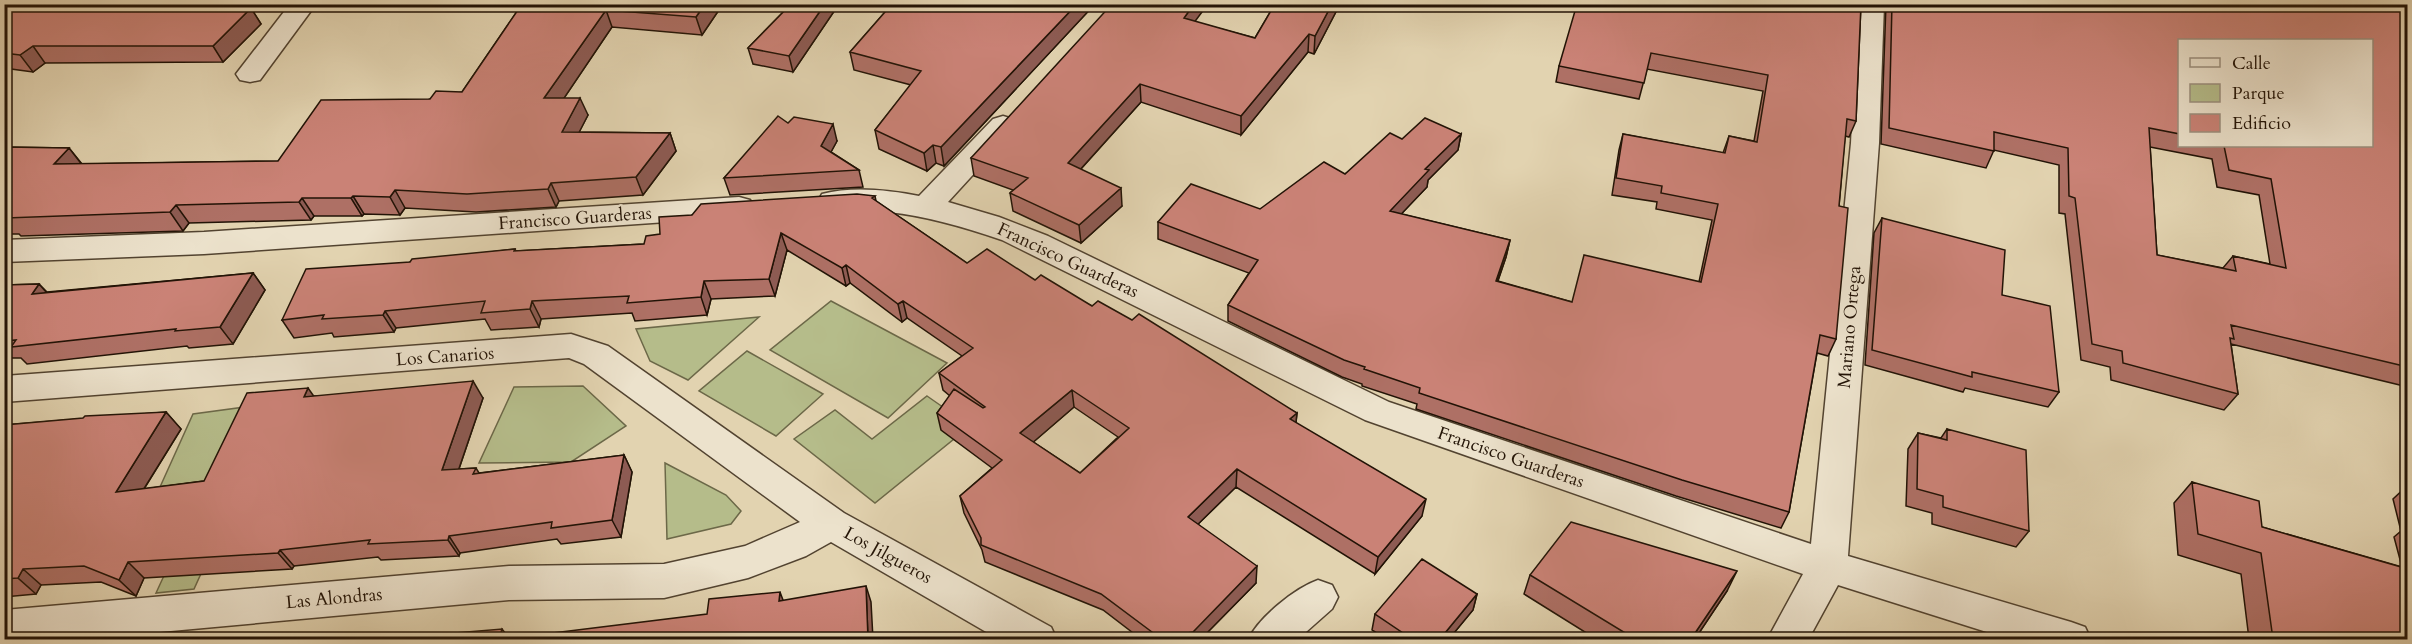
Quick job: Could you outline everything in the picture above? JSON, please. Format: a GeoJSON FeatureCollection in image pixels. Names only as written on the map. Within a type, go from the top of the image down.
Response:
{"type":"FeatureCollection","features":[{"type":"Feature","properties":{"kind":"street"},"geometry":{"type":"LineString","coordinates":[[250,74],[304,4]]}},
{"type":"Feature","properties":{"kind":"street","name":"Mariano Ortega"},"geometry":{"type":"LineString","coordinates":[[1787,639],[1828,566],[1865,143],[1871,4]]}},
{"type":"Feature","properties":{"kind":"street"},"geometry":{"type":"LineString","coordinates":[[926,207],[1024,103]]}},
{"type":"Feature","properties":{"kind":"street","name":"Francisco Guarderas"},"geometry":{"type":"LineString","coordinates":[[801,203],[861,199],[926,207],[989,222],[1037,243],[1377,411],[1828,566],[2071,639]]}},
{"type":"Feature","properties":{"kind":"street","name":"Francisco Guarderas"},"geometry":{"type":"LineString","coordinates":[[4,250],[204,243],[766,205]]}},
{"type":"Feature","properties":{"kind":"street","name":"Los Canarios"},"geometry":{"type":"LineString","coordinates":[[4,389],[571,346],[596,355],[831,524]]}},
{"type":"Feature","properties":{"kind":"street","name":"Los Jilgueros"},"geometry":{"type":"LineString","coordinates":[[664,581],[748,562],[792,545],[831,524],[1037,639]]}},
{"type":"Feature","properties":{"kind":"street","name":"Las Alondras"},"geometry":{"type":"LineString","coordinates":[[4,628],[509,583],[664,581]]}},
{"type":"Feature","properties":{"kind":"street"},"geometry":{"type":"LineString","coordinates":[[1268,639],[1318,597]]}},
{"type":"Feature","properties":{"kind":"green space"},"geometry":{"type":"Polygon","coordinates":[[[831,301],[947,363],[888,418],[770,350],[831,301]]]}},
{"type":"Feature","properties":{"kind":"green space"},"geometry":{"type":"Polygon","coordinates":[[[759,317],[688,380],[650,361],[636,329],[759,317]]]}},
{"type":"Feature","properties":{"kind":"green space"},"geometry":{"type":"Polygon","coordinates":[[[747,351],[823,394],[776,436],[699,391],[747,351]]]}},
{"type":"Feature","properties":{"kind":"green space"},"geometry":{"type":"Polygon","coordinates":[[[583,386],[626,426],[571,462],[479,463],[514,387],[583,386]]]}},
{"type":"Feature","properties":{"kind":"green space"},"geometry":{"type":"Polygon","coordinates":[[[927,396],[970,426],[875,503],[794,439],[835,410],[872,439],[927,396]]]}},
{"type":"Feature","properties":{"kind":"green space"},"geometry":{"type":"Polygon","coordinates":[[[245,407],[215,480],[160,487],[193,414],[245,407]]]}},
{"type":"Feature","properties":{"kind":"green space"},"geometry":{"type":"Polygon","coordinates":[[[665,463],[726,495],[741,511],[731,524],[667,539],[665,463]]]}},
{"type":"Feature","properties":{"kind":"green space"},"geometry":{"type":"Polygon","coordinates":[[[234,501],[194,589],[156,593],[197,504],[234,501]]]}},
{"type":"Feature","properties":{"kind":"building"},"geometry":{"type":"Polygon","coordinates":[[[4,4],[226,4],[224,7],[251,8],[213,46],[33,46],[20,55],[4,53],[4,4]]]}},
{"type":"Feature","properties":{"kind":"building"},"geometry":{"type":"Polygon","coordinates":[[[522,4],[705,4],[696,17],[606,10],[544,98],[580,98],[562,132],[670,133],[636,177],[551,183],[548,189],[467,194],[395,190],[390,197],[353,196],[351,198],[302,198],[299,202],[176,205],[170,212],[6,218],[7,216],[4,216],[4,147],[69,148],[54,164],[278,161],[321,100],[430,99],[436,91],[462,92],[522,4]]]}},
{"type":"Feature","properties":{"kind":"building"},"geometry":{"type":"Polygon","coordinates":[[[791,4],[825,4],[789,56],[748,48],[791,4]]]}},
{"type":"Feature","properties":{"kind":"building"},"geometry":{"type":"Polygon","coordinates":[[[892,4],[1077,4],[941,147],[933,145],[924,153],[875,130],[921,71],[850,52],[892,4]]]}},
{"type":"Feature","properties":{"kind":"building"},"geometry":{"type":"Polygon","coordinates":[[[1112,4],[1194,4],[1184,18],[1255,38],[1275,4],[1332,4],[1315,36],[1309,34],[1241,116],[1140,84],[1068,163],[1121,188],[1079,225],[1010,193],[1028,178],[971,158],[1112,4]]]}},
{"type":"Feature","properties":{"kind":"building"},"geometry":{"type":"Polygon","coordinates":[[[1577,4],[1861,4],[1856,121],[1847,119],[1839,206],[1848,208],[1836,339],[1820,335],[1789,512],[1682,480],[1419,393],[1420,388],[1344,360],[1228,305],[1258,260],[1158,222],[1191,184],[1260,209],[1324,162],[1345,174],[1390,133],[1402,139],[1425,118],[1461,134],[1425,169],[1429,170],[1390,211],[1510,240],[1496,281],[1572,302],[1584,255],[1701,282],[1718,204],[1661,193],[1662,186],[1616,178],[1623,134],[1725,153],[1729,136],[1757,142],[1768,75],[1651,53],[1644,83],[1559,66],[1577,4]]]}},
{"type":"Feature","properties":{"kind":"building"},"geometry":{"type":"Polygon","coordinates":[[[1892,4],[2408,4],[2408,367],[2231,325],[2234,339],[2230,338],[2238,394],[2123,363],[2122,351],[2092,344],[2075,198],[2069,196],[2068,148],[1994,132],[1994,151],[1889,128],[1892,4]],[[2178,39],[2178,134],[2149,128],[2157,255],[2236,271],[2233,256],[2286,268],[2271,179],[2229,170],[2224,147],[2373,147],[2373,39],[2178,39]]]}},
{"type":"Feature","properties":{"kind":"building"},"geometry":{"type":"Polygon","coordinates":[[[778,116],[788,123],[794,117],[833,124],[821,146],[859,170],[724,178],[778,116]]]}},
{"type":"Feature","properties":{"kind":"building"},"geometry":{"type":"Polygon","coordinates":[[[857,194],[875,196],[872,198],[967,263],[987,249],[1035,280],[1041,275],[1092,306],[1098,301],[1132,320],[1139,314],[1297,413],[1290,419],[1426,499],[1378,557],[1237,469],[1188,517],[1257,566],[1193,632],[1160,638],[1101,594],[981,545],[981,538],[960,496],[1002,460],[937,413],[954,389],[983,408],[985,407],[939,373],[973,348],[903,301],[898,304],[846,265],[842,268],[781,233],[769,279],[704,281],[701,297],[627,303],[629,296],[532,301],[530,309],[481,313],[485,301],[385,311],[383,315],[322,319],[324,315],[282,320],[306,269],[410,262],[412,259],[515,249],[514,251],[644,244],[646,236],[660,234],[659,217],[692,215],[701,204],[857,194]],[[1072,390],[1020,433],[1080,473],[1129,428],[1072,390]]]}},
{"type":"Feature","properties":{"kind":"building"},"geometry":{"type":"Polygon","coordinates":[[[1882,218],[2005,250],[2002,295],[2050,306],[2059,392],[1972,372],[1972,377],[1872,350],[1882,218]]]}},
{"type":"Feature","properties":{"kind":"building"},"geometry":{"type":"Polygon","coordinates":[[[253,273],[220,327],[175,331],[176,329],[11,347],[16,340],[4,341],[4,285],[39,284],[32,294],[253,273]]]}},
{"type":"Feature","properties":{"kind":"building"},"geometry":{"type":"Polygon","coordinates":[[[473,381],[442,470],[476,468],[473,474],[624,455],[612,520],[551,528],[552,522],[449,536],[448,540],[368,544],[370,540],[280,550],[278,553],[128,562],[119,580],[84,566],[23,569],[18,578],[4,579],[4,425],[85,416],[166,412],[116,492],[204,481],[247,393],[308,388],[304,397],[473,381]]]}},
{"type":"Feature","properties":{"kind":"building"},"geometry":{"type":"Polygon","coordinates":[[[1947,429],[2026,450],[2029,531],[1943,507],[1943,496],[1917,489],[1918,433],[1947,440],[1947,429]]]}},
{"type":"Feature","properties":{"kind":"building"},"geometry":{"type":"Polygon","coordinates":[[[2192,482],[2259,501],[2262,527],[2408,569],[2408,639],[2273,639],[2261,553],[2198,534],[2192,482]]]}},
{"type":"Feature","properties":{"kind":"building"},"geometry":{"type":"Polygon","coordinates":[[[1571,522],[1737,571],[1691,639],[1635,639],[1530,575],[1571,522]]]}},
{"type":"Feature","properties":{"kind":"building"},"geometry":{"type":"Polygon","coordinates":[[[1422,559],[1477,594],[1440,639],[1412,639],[1375,614],[1422,559]]]}},
{"type":"Feature","properties":{"kind":"building"},"geometry":{"type":"Polygon","coordinates":[[[866,586],[868,639],[503,639],[707,614],[709,599],[780,592],[779,601],[866,586]]]}},
{"type":"Feature","properties":{"kind":"building"},"geometry":{"type":"Polygon","coordinates":[[[502,629],[499,639],[430,639],[431,635],[502,629]]]}},
{"type":"Feature","properties":{"kind":"building"},"geometry":{"type":"Polygon","coordinates":[[[322,635],[321,639],[292,639],[322,635]]]}}]}
